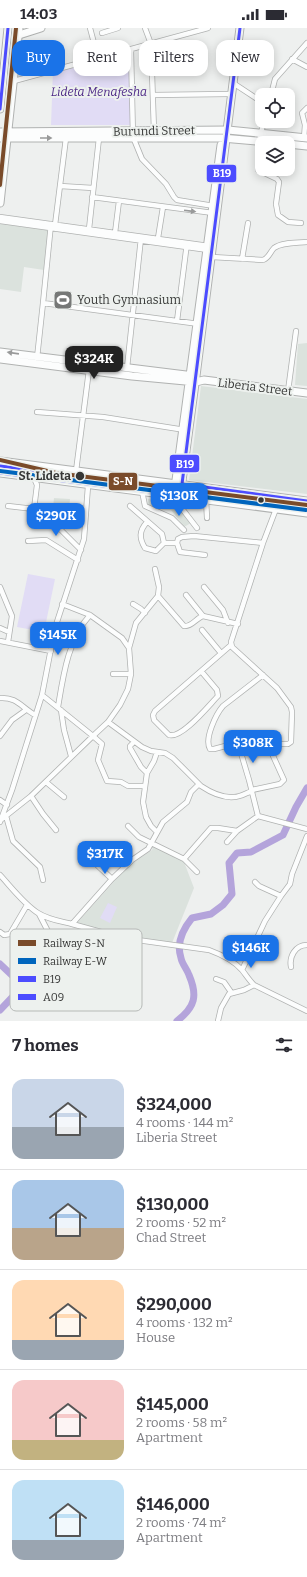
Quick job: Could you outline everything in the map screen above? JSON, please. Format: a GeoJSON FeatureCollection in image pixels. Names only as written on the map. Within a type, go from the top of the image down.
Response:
{"type":"FeatureCollection","features":[{"type":"Feature","properties":{"kind":"main road"},"geometry":{"type":"LineString","coordinates":[[0,109],[3,59],[8,28]]}},
{"type":"Feature","properties":{"kind":"main road"},"geometry":{"type":"LineString","coordinates":[[0,203],[5,136],[14,82],[20,30],[41,28]]}},
{"type":"Feature","properties":{"kind":"main road"},"geometry":{"type":"LineString","coordinates":[[177,496],[224,139],[235,28]]}},
{"type":"Feature","properties":{"kind":"main road"},"geometry":{"type":"LineString","coordinates":[[225,130],[240,28]]}},
{"type":"Feature","properties":{"kind":"main road","name":"Burundi Street"},"geometry":{"type":"LineString","coordinates":[[0,132],[5,136],[99,138],[154,131],[225,130],[305,138]]}},
{"type":"Feature","properties":{"kind":"main road","name":"Burundi Street"},"geometry":{"type":"LineString","coordinates":[[5,136],[133,134],[255,141]]}},
{"type":"Feature","properties":{"kind":"main road"},"geometry":{"type":"LineString","coordinates":[[295,145],[307,146]]}},
{"type":"Feature","properties":{"kind":"main road","name":"Liberia Street"},"geometry":{"type":"LineString","coordinates":[[0,352],[88,370],[127,368],[193,379]]}},
{"type":"Feature","properties":{"kind":"main road","name":"Liberia Street"},"geometry":{"type":"LineString","coordinates":[[0,359],[36,360],[307,393]]}},
{"type":"Feature","properties":{"kind":"main road"},"geometry":{"type":"LineString","coordinates":[[0,461],[307,501]]}},
{"type":"Feature","properties":{"kind":"main road"},"geometry":{"type":"LineString","coordinates":[[0,473],[307,513]]}},
{"type":"Feature","properties":{"kind":"street"},"geometry":{"type":"LineString","coordinates":[[90,28],[93,40]]}},
{"type":"Feature","properties":{"kind":"street"},"geometry":{"type":"LineString","coordinates":[[102,33],[118,28]]}},
{"type":"Feature","properties":{"kind":"street"},"geometry":{"type":"LineString","coordinates":[[145,28],[150,40]]}},
{"type":"Feature","properties":{"kind":"street"},"geometry":{"type":"LineString","coordinates":[[165,40],[208,28]]}},
{"type":"Feature","properties":{"kind":"street"},"geometry":{"type":"LineString","coordinates":[[273,88],[275,79],[307,43]]}},
{"type":"Feature","properties":{"kind":"street"},"geometry":{"type":"LineString","coordinates":[[139,48],[131,50],[133,134],[142,159],[166,184],[177,200],[215,210]]}},
{"type":"Feature","properties":{"kind":"street"},"geometry":{"type":"LineString","coordinates":[[292,59],[307,67]]}},
{"type":"Feature","properties":{"kind":"street"},"geometry":{"type":"LineString","coordinates":[[14,82],[73,65]]}},
{"type":"Feature","properties":{"kind":"street"},"geometry":{"type":"LineString","coordinates":[[152,76],[154,131]]}},
{"type":"Feature","properties":{"kind":"street"},"geometry":{"type":"LineString","coordinates":[[233,83],[255,97]]}},
{"type":"Feature","properties":{"kind":"street"},"geometry":{"type":"LineString","coordinates":[[153,95],[228,94]]}},
{"type":"Feature","properties":{"kind":"street"},"geometry":{"type":"LineString","coordinates":[[305,138],[305,126],[302,113],[307,108]]}},
{"type":"Feature","properties":{"kind":"street"},"geometry":{"type":"LineString","coordinates":[[260,136],[262,128]]}},
{"type":"Feature","properties":{"kind":"street"},"geometry":{"type":"LineString","coordinates":[[36,360],[52,226],[60,186],[66,138]]}},
{"type":"Feature","properties":{"kind":"street"},"geometry":{"type":"LineString","coordinates":[[88,229],[99,138]]}},
{"type":"Feature","properties":{"kind":"street"},"geometry":{"type":"LineString","coordinates":[[271,176],[277,179],[279,182],[276,204],[278,214],[288,222],[300,223]]}},
{"type":"Feature","properties":{"kind":"street"},"geometry":{"type":"LineString","coordinates":[[60,186],[93,188]]}},
{"type":"Feature","properties":{"kind":"street"},"geometry":{"type":"LineString","coordinates":[[92,197],[162,207],[215,210]]}},
{"type":"Feature","properties":{"kind":"street"},"geometry":{"type":"LineString","coordinates":[[115,233],[119,201]]}},
{"type":"Feature","properties":{"kind":"street"},"geometry":{"type":"LineString","coordinates":[[158,238],[162,207]]}},
{"type":"Feature","properties":{"kind":"street"},"geometry":{"type":"LineString","coordinates":[[0,217],[52,226],[187,244]]}},
{"type":"Feature","properties":{"kind":"street"},"geometry":{"type":"LineString","coordinates":[[0,221],[88,229],[141,238],[158,238],[187,244],[242,259],[267,259],[276,247],[280,245],[307,242]]}},
{"type":"Feature","properties":{"kind":"street"},"geometry":{"type":"LineString","coordinates":[[242,259],[248,223]]}},
{"type":"Feature","properties":{"kind":"street"},"geometry":{"type":"LineString","coordinates":[[127,368],[141,238]]}},
{"type":"Feature","properties":{"kind":"street"},"geometry":{"type":"LineString","coordinates":[[177,321],[187,244]]}},
{"type":"Feature","properties":{"kind":"street"},"geometry":{"type":"LineString","coordinates":[[43,303],[200,324]]}},
{"type":"Feature","properties":{"kind":"street"},"geometry":{"type":"LineString","coordinates":[[288,391],[296,331]]}},
{"type":"Feature","properties":{"kind":"street"},"geometry":{"type":"LineString","coordinates":[[76,471],[88,370]]}},
{"type":"Feature","properties":{"kind":"street"},"geometry":{"type":"LineString","coordinates":[[37,412],[83,415],[186,430]]}},
{"type":"Feature","properties":{"kind":"street"},"geometry":{"type":"LineString","coordinates":[[0,821],[7,805],[42,695],[62,604],[78,560],[84,535],[89,473]]}},
{"type":"Feature","properties":{"kind":"street"},"geometry":{"type":"LineString","coordinates":[[8,506],[34,509],[37,485],[34,478]]}},
{"type":"Feature","properties":{"kind":"street"},"geometry":{"type":"LineString","coordinates":[[142,491],[145,506],[172,518],[184,530]]}},
{"type":"Feature","properties":{"kind":"street"},"geometry":{"type":"LineString","coordinates":[[177,496],[197,528]]}},
{"type":"Feature","properties":{"kind":"street"},"geometry":{"type":"LineString","coordinates":[[201,671],[217,690],[218,696],[190,726],[176,735],[169,735],[154,720],[153,715],[155,712],[221,653],[231,645],[263,543],[276,509],[278,498]]}},
{"type":"Feature","properties":{"kind":"street"},"geometry":{"type":"LineString","coordinates":[[206,499],[207,518]]}},
{"type":"Feature","properties":{"kind":"street"},"geometry":{"type":"LineString","coordinates":[[130,506],[162,534],[164,543]]}},
{"type":"Feature","properties":{"kind":"street"},"geometry":{"type":"LineString","coordinates":[[147,522],[142,527],[140,534],[145,548],[156,552],[164,543],[177,543]]}},
{"type":"Feature","properties":{"kind":"street"},"geometry":{"type":"LineString","coordinates":[[60,529],[80,550]]}},
{"type":"Feature","properties":{"kind":"street"},"geometry":{"type":"LineString","coordinates":[[205,554],[180,552],[177,543],[179,538],[194,536],[263,543]]}},
{"type":"Feature","properties":{"kind":"street"},"geometry":{"type":"LineString","coordinates":[[28,541],[46,540],[78,560]]}},
{"type":"Feature","properties":{"kind":"street"},"geometry":{"type":"LineString","coordinates":[[0,821],[46,782],[71,756],[108,722],[120,705],[128,689],[131,674],[129,648],[134,626],[158,596],[159,587],[155,569]]}},
{"type":"Feature","properties":{"kind":"street"},"geometry":{"type":"LineString","coordinates":[[0,587],[12,616],[8,642]]}},
{"type":"Feature","properties":{"kind":"street"},"geometry":{"type":"LineString","coordinates":[[204,587],[223,610],[228,623]]}},
{"type":"Feature","properties":{"kind":"street"},"geometry":{"type":"LineString","coordinates":[[186,594],[203,616],[228,623],[238,624]]}},
{"type":"Feature","properties":{"kind":"street"},"geometry":{"type":"LineString","coordinates":[[158,596],[184,626],[189,626],[199,617],[203,616]]}},
{"type":"Feature","properties":{"kind":"street"},"geometry":{"type":"LineString","coordinates":[[62,604],[90,615],[122,638],[129,648]]}},
{"type":"Feature","properties":{"kind":"street"},"geometry":{"type":"LineString","coordinates":[[133,604],[145,613]]}},
{"type":"Feature","properties":{"kind":"street"},"geometry":{"type":"LineString","coordinates":[[71,756],[60,709],[62,685],[72,648],[83,623],[90,615]]}},
{"type":"Feature","properties":{"kind":"street"},"geometry":{"type":"LineString","coordinates":[[0,628],[9,632]]}},
{"type":"Feature","properties":{"kind":"street"},"geometry":{"type":"LineString","coordinates":[[202,630],[221,653]]}},
{"type":"Feature","properties":{"kind":"street"},"geometry":{"type":"LineString","coordinates":[[0,641],[51,651]]}},
{"type":"Feature","properties":{"kind":"street"},"geometry":{"type":"LineString","coordinates":[[231,645],[277,688],[292,709],[291,742],[270,746],[250,741],[214,749],[209,748],[210,734],[215,718],[223,706],[262,675]]}},
{"type":"Feature","properties":{"kind":"street"},"geometry":{"type":"LineString","coordinates":[[113,674],[131,674]]}},
{"type":"Feature","properties":{"kind":"street"},"geometry":{"type":"LineString","coordinates":[[42,695],[102,744],[98,760],[107,781],[121,782],[128,786],[144,786]]}},
{"type":"Feature","properties":{"kind":"street"},"geometry":{"type":"LineString","coordinates":[[0,698],[14,699],[26,710],[35,715]]}},
{"type":"Feature","properties":{"kind":"street"},"geometry":{"type":"LineString","coordinates":[[0,736],[12,720],[26,710]]}},
{"type":"Feature","properties":{"kind":"street"},"geometry":{"type":"LineString","coordinates":[[108,722],[142,747],[165,753],[173,758],[206,789],[228,797],[238,797],[252,791],[280,784],[284,780],[271,752],[270,746]]}},
{"type":"Feature","properties":{"kind":"street"},"geometry":{"type":"LineString","coordinates":[[134,742],[130,748],[141,767],[147,773]]}},
{"type":"Feature","properties":{"kind":"street"},"geometry":{"type":"LineString","coordinates":[[238,743],[258,816]]}},
{"type":"Feature","properties":{"kind":"street"},"geometry":{"type":"LineString","coordinates":[[157,752],[147,773],[144,786],[144,810],[151,826],[157,832]]}},
{"type":"Feature","properties":{"kind":"street"},"geometry":{"type":"LineString","coordinates":[[46,782],[64,797]]}},
{"type":"Feature","properties":{"kind":"street"},"geometry":{"type":"LineString","coordinates":[[72,924],[112,879],[132,860],[148,849],[165,820],[187,802],[192,792],[199,784]]}},
{"type":"Feature","properties":{"kind":"street"},"geometry":{"type":"LineString","coordinates":[[31,796],[56,830]]}},
{"type":"Feature","properties":{"kind":"street"},"geometry":{"type":"LineString","coordinates":[[0,800],[7,805]]}},
{"type":"Feature","properties":{"kind":"street"},"geometry":{"type":"LineString","coordinates":[[6,816],[13,841],[40,867],[43,880]]}},
{"type":"Feature","properties":{"kind":"street"},"geometry":{"type":"LineString","coordinates":[[227,842],[237,831],[258,816],[307,829]]}},
{"type":"Feature","properties":{"kind":"street"},"geometry":{"type":"LineString","coordinates":[[128,826],[139,837],[184,859],[197,872]]}},
{"type":"Feature","properties":{"kind":"street"},"geometry":{"type":"LineString","coordinates":[[184,859],[211,828],[237,831]]}},
{"type":"Feature","properties":{"kind":"street"},"geometry":{"type":"LineString","coordinates":[[242,970],[265,921],[290,884],[292,874],[307,836]]}},
{"type":"Feature","properties":{"kind":"street"},"geometry":{"type":"LineString","coordinates":[[105,853],[96,864],[112,879]]}},
{"type":"Feature","properties":{"kind":"street"},"geometry":{"type":"LineString","coordinates":[[0,875],[28,905],[39,914],[56,921],[90,929]]}},
{"type":"Feature","properties":{"kind":"street"},"geometry":{"type":"LineString","coordinates":[[255,882],[281,896]]}},
{"type":"Feature","properties":{"kind":"street"},"geometry":{"type":"LineString","coordinates":[[13,929],[28,905]]}},
{"type":"Feature","properties":{"kind":"street"},"geometry":{"type":"LineString","coordinates":[[39,914],[47,929]]}},
{"type":"Feature","properties":{"kind":"street"},"geometry":{"type":"LineString","coordinates":[[0,932],[4,935],[10,934]]}},
{"type":"Feature","properties":{"kind":"street"},"geometry":{"type":"LineString","coordinates":[[142,941],[217,953],[233,962],[254,984],[307,1011]]}},
{"type":"Feature","properties":{"kind":"street"},"geometry":{"type":"LineString","coordinates":[[291,968],[291,957],[294,952],[302,945],[307,944]]}},
{"type":"Feature","properties":{"kind":"street"},"geometry":{"type":"LineString","coordinates":[[216,979],[224,982],[231,992]]}},
{"type":"Feature","properties":{"kind":"street"},"geometry":{"type":"LineString","coordinates":[[231,992],[241,991],[254,984]]}},
{"type":"Feature","properties":{"kind":"street"},"geometry":{"type":"LineString","coordinates":[[218,1021],[221,1008],[231,992]]}},
{"type":"Feature","properties":{"kind":"shaded area"},"geometry":{"type":"Polygon","coordinates":[[[0,222],[49,230],[44,270],[24,267],[21,292],[0,289],[0,222]]]}},
{"type":"Feature","properties":{"kind":"shaded area"},"geometry":{"type":"Polygon","coordinates":[[[307,343],[307,386],[295,385],[298,344],[307,343]]]}},
{"type":"Feature","properties":{"kind":"shaded area"},"geometry":{"type":"Polygon","coordinates":[[[201,386],[307,399],[307,494],[189,480],[201,386]]]}},
{"type":"Feature","properties":{"kind":"shaded area"},"geometry":{"type":"Polygon","coordinates":[[[54,498],[70,499],[68,519],[52,518],[54,498]]]}},
{"type":"Feature","properties":{"kind":"shaded area"},"geometry":{"type":"Polygon","coordinates":[[[148,499],[175,502],[191,523],[184,527],[171,510],[147,508],[148,499]]]}},
{"type":"Feature","properties":{"kind":"shaded area"},"geometry":{"type":"Polygon","coordinates":[[[153,847],[164,851],[184,862],[194,888],[172,943],[142,939],[142,929],[96,929],[77,923],[128,866],[152,850],[153,847]]]}},
{"type":"Feature","properties":{"kind":"green space","name":"Lideta Menafesha"},"geometry":{"type":"Polygon","coordinates":[[[131,50],[133,125],[51,125],[53,76],[65,76],[65,67],[73,65],[73,76],[131,76],[131,50]]]}},
{"type":"Feature","properties":{"kind":"green space"},"geometry":{"type":"Polygon","coordinates":[[[28,574],[55,579],[44,632],[17,627],[28,574]]]}},
{"type":"Feature","properties":{"kind":"green space"},"geometry":{"type":"Polygon","coordinates":[[[108,903],[117,907],[110,923],[100,918],[108,903]]]}},
{"type":"Feature","properties":{"kind":"waterway"},"geometry":{"type":"LineString","coordinates":[[177,1021],[188,1011],[194,995],[192,982],[182,962],[179,947],[181,936],[186,927],[192,918],[211,914],[223,905],[232,894],[229,863],[237,853],[251,852],[283,835],[307,788]]}},
{"type":"Feature","properties":{"kind":"waterway"},"geometry":{"type":"LineString","coordinates":[[0,964],[10,973]]}},
{"type":"Feature","properties":{"kind":"waterway"},"geometry":{"type":"LineString","coordinates":[[0,1010],[10,1000]]}},
{"type":"Feature","properties":{"kind":"rail line","name":"S-N"},"geometry":{"type":"LineString","coordinates":[[0,185],[16,28]]}},
{"type":"Feature","properties":{"kind":"rail line","name":"S-N"},"geometry":{"type":"LineString","coordinates":[[0,460],[56,473],[307,505]]}},
{"type":"Feature","properties":{"kind":"rail line","name":"E-W"},"geometry":{"type":"LineString","coordinates":[[0,471],[306,510]]}},
{"type":"Feature","properties":{"kind":"transit line","name":"B19"},"geometry":{"type":"LineString","coordinates":[[0,109],[8,28]]}},
{"type":"Feature","properties":{"kind":"transit line","name":"B19"},"geometry":{"type":"LineString","coordinates":[[240,28],[182,484],[307,501]]}},
{"type":"Feature","properties":{"kind":"transit line","name":"A09"},"geometry":{"type":"LineString","coordinates":[[0,466],[306,506]]}},
{"type":"Feature","properties":{"kind":"transit line","name":"B19"},"geometry":{"type":"LineString","coordinates":[[0,473],[199,498]]}},
{"type":"Feature","properties":{"kind":"place","name":"Youth Gymnasium"},"geometry":{"type":"Point","coordinates":[63,300]}},
{"type":"Feature","properties":{"kind":"place","name":"St. Lideta"},"geometry":{"type":"Point","coordinates":[80,476]}}]}
